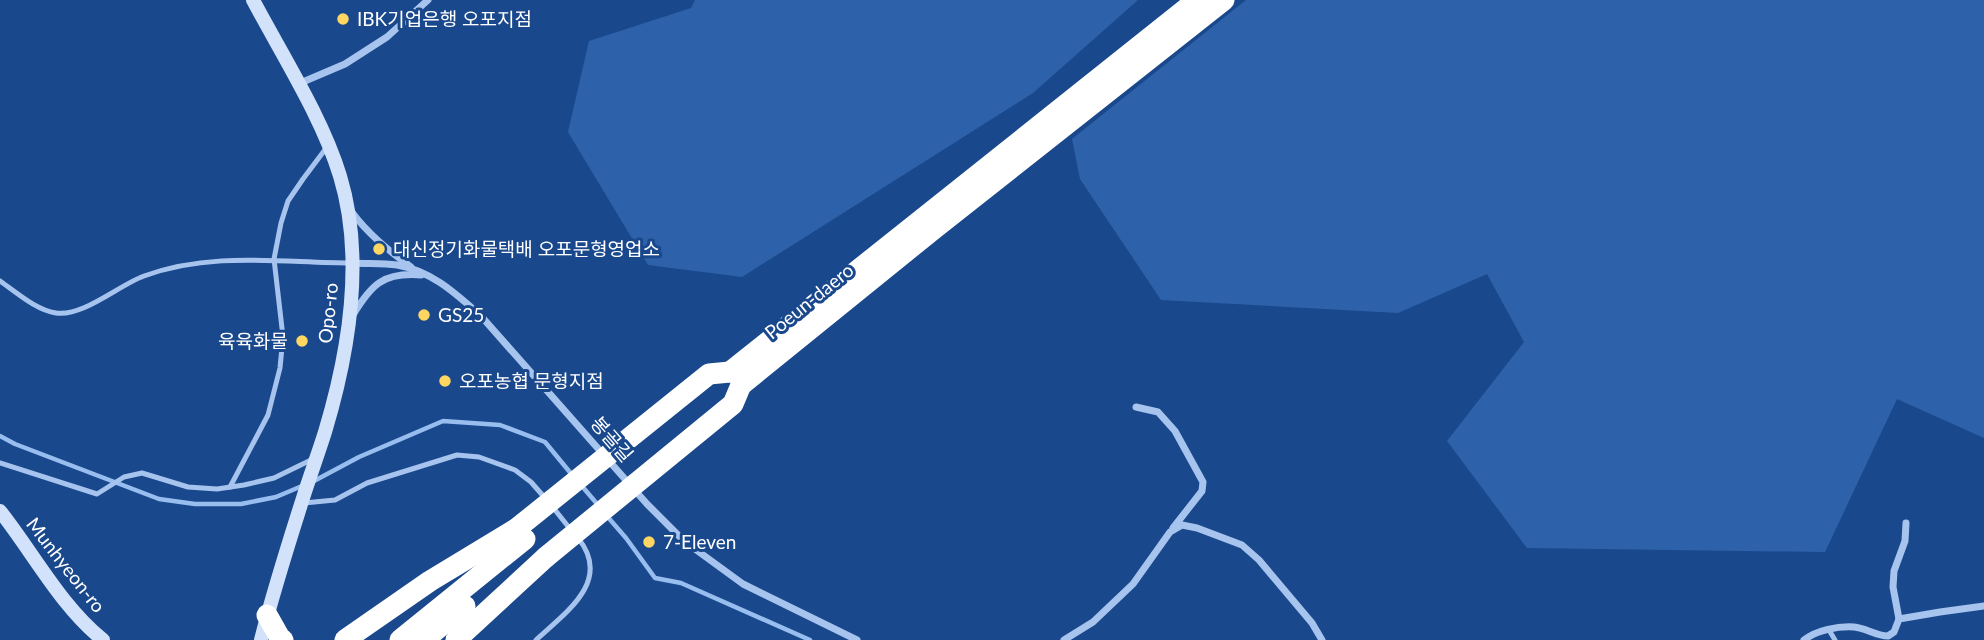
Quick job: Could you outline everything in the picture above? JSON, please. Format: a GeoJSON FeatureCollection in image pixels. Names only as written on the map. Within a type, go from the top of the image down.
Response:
{"type":"FeatureCollection","features":[{"type":"Feature","properties":{"kind":"highway","name":"Poeun-daero"},"geometry":{"type":"LineString","coordinates":[[735,378],[1197,0]]}},
{"type":"Feature","properties":{"kind":"highway","name":"Poeun-daero"},"geometry":{"type":"LineString","coordinates":[[735,378],[935,228],[1224,0]]}},
{"type":"Feature","properties":{"kind":"highway"},"geometry":{"type":"LineString","coordinates":[[400,640],[531,543],[733,404],[735,378],[709,374],[531,543],[424,640]]}},
{"type":"Feature","properties":{"kind":"highway"},"geometry":{"type":"LineString","coordinates":[[345,640],[430,581],[531,543]]}},
{"type":"Feature","properties":{"kind":"highway"},"geometry":{"type":"LineString","coordinates":[[456,640],[531,543]]}},
{"type":"Feature","properties":{"kind":"highway"},"geometry":{"type":"LineString","coordinates":[[267,615],[283,640]]}},
{"type":"Feature","properties":{"kind":"street","name":"Opo-ro"},"geometry":{"type":"LineString","coordinates":[[253,0],[329,145],[347,204],[352,263],[347,325],[337,386],[261,640]]}},
{"type":"Feature","properties":{"kind":"street"},"geometry":{"type":"LineString","coordinates":[[298,84],[345,64],[387,37],[428,0]]}},
{"type":"Feature","properties":{"kind":"street"},"geometry":{"type":"LineString","coordinates":[[347,204],[359,222],[380,243],[415,269]]}},
{"type":"Feature","properties":{"kind":"street","name":"봉골길"},"geometry":{"type":"LineString","coordinates":[[352,263],[415,269],[452,290],[481,316],[647,504],[684,541],[743,584],[857,640]]}},
{"type":"Feature","properties":{"kind":"street"},"geometry":{"type":"LineString","coordinates":[[347,325],[374,285],[397,275],[428,275]]}},
{"type":"Feature","properties":{"kind":"street"},"geometry":{"type":"LineString","coordinates":[[1064,640],[1093,622],[1133,584],[1202,491],[1203,482],[1175,431],[1158,412],[1136,407]]}},
{"type":"Feature","properties":{"kind":"street","name":"Munhyeon-ro"},"geometry":{"type":"LineString","coordinates":[[0,511],[50,582],[103,640]]}},
{"type":"Feature","properties":{"kind":"street"},"geometry":{"type":"LineString","coordinates":[[1804,640],[1815,633],[1854,627],[1881,636],[1894,632],[1899,619],[1893,587],[1894,571],[1905,541],[1906,523]]}},
{"type":"Feature","properties":{"kind":"street"},"geometry":{"type":"LineString","coordinates":[[1170,532],[1182,526],[1197,528],[1242,545],[1259,560],[1312,623],[1322,640]]}},
{"type":"Feature","properties":{"kind":"street"},"geometry":{"type":"LineString","coordinates":[[1899,619],[1984,606]]}},
{"type":"Feature","properties":{"kind":"lane"},"geometry":{"type":"LineString","coordinates":[[230,487],[268,415],[280,368],[283,337],[274,259],[281,223],[288,201],[329,145]]}},
{"type":"Feature","properties":{"kind":"lane"},"geometry":{"type":"LineString","coordinates":[[0,281],[42,308],[56,313],[69,313],[142,277],[178,265],[274,259],[352,263]]}},
{"type":"Feature","properties":{"kind":"lane"},"geometry":{"type":"LineString","coordinates":[[302,499],[335,500],[367,483],[457,455],[479,457],[515,470],[537,489],[582,543],[589,561],[590,576],[581,598],[536,640]]}},
{"type":"Feature","properties":{"kind":"lane"},"geometry":{"type":"LineString","coordinates":[[0,463],[97,494],[124,477],[142,474],[188,487],[230,487],[274,478],[316,458]]}},
{"type":"Feature","properties":{"kind":"lane"},"geometry":{"type":"LineString","coordinates":[[1829,630],[1836,640]]}},
{"type":"Feature","properties":{"kind":"shaded area"},"geometry":{"type":"Polygon","coordinates":[[[695,0],[1138,0],[1033,93],[742,277],[648,265],[568,132],[589,41],[691,8],[695,0]]]}},
{"type":"Feature","properties":{"kind":"shaded area"},"geometry":{"type":"Polygon","coordinates":[[[1246,0],[1984,0],[1984,438],[1897,399],[1825,552],[1527,548],[1447,441],[1524,342],[1487,274],[1398,313],[1161,300],[1080,179],[1072,139],[1246,0]]]}},
{"type":"Feature","properties":{"kind":"waterway"},"geometry":{"type":"LineString","coordinates":[[314,481],[359,457],[443,421],[500,425],[545,442],[573,476]]}},
{"type":"Feature","properties":{"kind":"waterway"},"geometry":{"type":"LineString","coordinates":[[0,436],[159,499],[195,504],[241,504],[276,497],[302,486]]}},
{"type":"Feature","properties":{"kind":"waterway"},"geometry":{"type":"LineString","coordinates":[[581,485],[598,505]]}},
{"type":"Feature","properties":{"kind":"waterway"},"geometry":{"type":"LineString","coordinates":[[606,515],[655,578],[681,583],[810,640]]}},
{"type":"Feature","properties":{"kind":"place","name":"IBK기업은행 오포지점"},"geometry":{"type":"Point","coordinates":[343,19]}},
{"type":"Feature","properties":{"kind":"place","name":"대신정기화물택배 오포문형영업소"},"geometry":{"type":"Point","coordinates":[379,249]}},
{"type":"Feature","properties":{"kind":"place","name":"GS25"},"geometry":{"type":"Point","coordinates":[424,315]}},
{"type":"Feature","properties":{"kind":"place","name":"육육화물"},"geometry":{"type":"Point","coordinates":[302,341]}},
{"type":"Feature","properties":{"kind":"place","name":"오포농협 문형지점"},"geometry":{"type":"Point","coordinates":[445,381]}},
{"type":"Feature","properties":{"kind":"place","name":"7-Eleven"},"geometry":{"type":"Point","coordinates":[649,542]}}]}
